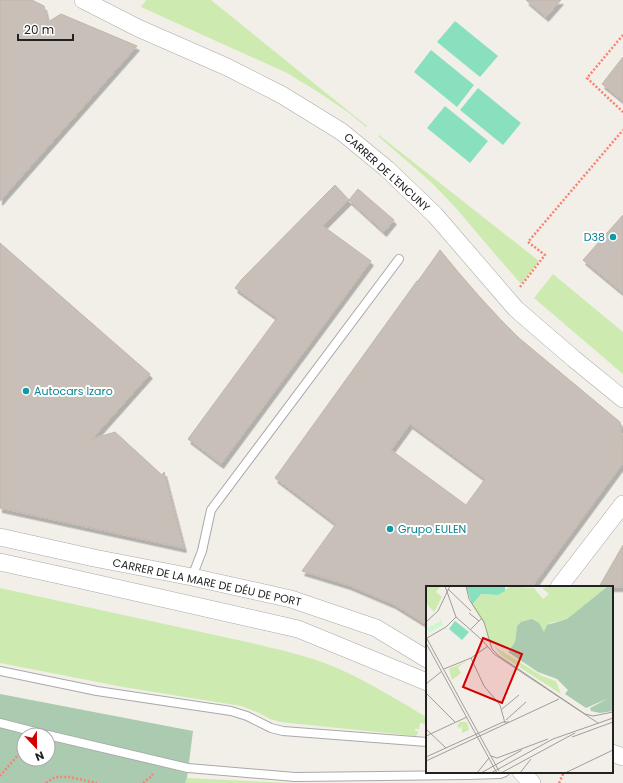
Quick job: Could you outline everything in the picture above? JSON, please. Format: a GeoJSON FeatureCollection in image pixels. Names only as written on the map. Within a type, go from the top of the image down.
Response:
{"type":"FeatureCollection","features":[{"type":"Feature","properties":{"kind":"street","name":"CARRER DE L'ENCUNY"},"geometry":{"type":"LineString","coordinates":[[83,0],[138,28],[227,67],[282,95],[342,132],[387,169],[435,215],[516,309],[623,399]]}},
{"type":"Feature","properties":{"kind":"street"},"geometry":{"type":"LineString","coordinates":[[560,586],[623,504]]}},
{"type":"Feature","properties":{"kind":"street","name":"CARRER DE LA MARE DE DÉU DE PORT"},"geometry":{"type":"LineString","coordinates":[[0,537],[291,599],[376,628],[426,658]]}},
{"type":"Feature","properties":{"kind":"street"},"geometry":{"type":"LineString","coordinates":[[0,562],[298,629],[426,682]]}},
{"type":"Feature","properties":{"kind":"street"},"geometry":{"type":"LineString","coordinates":[[613,753],[623,757]]}},
{"type":"Feature","properties":{"kind":"street"},"geometry":{"type":"LineString","coordinates":[[522,773],[532,783]]}},
{"type":"Feature","properties":{"kind":"lane"},"geometry":{"type":"LineString","coordinates":[[192,577],[202,551],[211,510],[399,259]]}},
{"type":"Feature","properties":{"kind":"lane"},"geometry":{"type":"LineString","coordinates":[[0,671],[97,691],[231,711],[247,716],[271,728],[283,731],[426,742]]}},
{"type":"Feature","properties":{"kind":"lane"},"geometry":{"type":"LineString","coordinates":[[0,723],[16,727]]}},
{"type":"Feature","properties":{"kind":"lane"},"geometry":{"type":"LineString","coordinates":[[56,737],[188,768],[288,776],[468,775],[502,773]]}},
{"type":"Feature","properties":{"kind":"path"},"geometry":{"type":"LineString","coordinates":[[623,35],[587,78],[623,112]]}},
{"type":"Feature","properties":{"kind":"path"},"geometry":{"type":"LineString","coordinates":[[518,288],[545,255],[528,242],[623,130]]}},
{"type":"Feature","properties":{"kind":"path"},"geometry":{"type":"LineString","coordinates":[[0,776],[16,757]]}},
{"type":"Feature","properties":{"kind":"path"},"geometry":{"type":"LineString","coordinates":[[559,783],[564,773]]}},
{"type":"Feature","properties":{"kind":"path"},"geometry":{"type":"LineString","coordinates":[[46,783],[55,778],[69,777],[97,783]]}},
{"type":"Feature","properties":{"kind":"green space"},"geometry":{"type":"Polygon","coordinates":[[[146,0],[211,0],[367,126],[366,127],[349,113],[315,90],[285,72],[141,7],[146,0]]]}},
{"type":"Feature","properties":{"kind":"green space"},"geometry":{"type":"Polygon","coordinates":[[[455,21],[498,56],[480,77],[437,42],[455,21]]]}},
{"type":"Feature","properties":{"kind":"green space"},"geometry":{"type":"Polygon","coordinates":[[[431,50],[474,85],[457,107],[414,72],[431,50]]]}},
{"type":"Feature","properties":{"kind":"green space"},"geometry":{"type":"Polygon","coordinates":[[[478,88],[521,123],[503,145],[460,110],[478,88]]]}},
{"type":"Feature","properties":{"kind":"green space"},"geometry":{"type":"Polygon","coordinates":[[[445,106],[488,141],[470,163],[427,128],[445,106]]]}},
{"type":"Feature","properties":{"kind":"green space"},"geometry":{"type":"Polygon","coordinates":[[[379,135],[539,261],[521,284],[455,207],[432,183],[378,136],[379,135]]]}},
{"type":"Feature","properties":{"kind":"green space"},"geometry":{"type":"Polygon","coordinates":[[[553,274],[623,332],[623,374],[534,298],[553,274]]]}},
{"type":"Feature","properties":{"kind":"green space"},"geometry":{"type":"Polygon","coordinates":[[[0,588],[260,645],[315,660],[336,667],[396,699],[426,717],[425,724],[420,723],[419,729],[415,729],[415,731],[418,731],[416,736],[280,722],[241,706],[123,687],[0,663],[0,588]]]}},
{"type":"Feature","properties":{"kind":"green space"},"geometry":{"type":"Polygon","coordinates":[[[0,694],[193,731],[187,778],[185,783],[0,783],[0,694]]]}},
{"type":"Feature","properties":{"kind":"green space"},"geometry":{"type":"Polygon","coordinates":[[[187,778],[294,783],[185,783],[187,778]]]}},
{"type":"Feature","properties":{"kind":"building"},"geometry":{"type":"Polygon","coordinates":[[[0,0],[32,0],[44,6],[48,22],[61,14],[137,46],[0,201],[0,0]]]}},
{"type":"Feature","properties":{"kind":"building"},"geometry":{"type":"Polygon","coordinates":[[[526,0],[561,0],[546,17],[526,0]]]}},
{"type":"Feature","properties":{"kind":"building"},"geometry":{"type":"Polygon","coordinates":[[[623,57],[623,101],[602,84],[623,57]]]}},
{"type":"Feature","properties":{"kind":"building"},"geometry":{"type":"Polygon","coordinates":[[[335,185],[349,200],[323,226],[371,261],[221,464],[188,439],[277,318],[235,288],[242,279],[335,185]]]}},
{"type":"Feature","properties":{"kind":"building"},"geometry":{"type":"Polygon","coordinates":[[[358,189],[394,220],[384,232],[349,200],[358,189]]]}},
{"type":"Feature","properties":{"kind":"building","name":"D38"},"geometry":{"type":"Polygon","coordinates":[[[623,215],[623,293],[583,260],[623,215]]]}},
{"type":"Feature","properties":{"kind":"building"},"geometry":{"type":"Polygon","coordinates":[[[0,243],[150,374],[92,439],[115,432],[162,475],[164,472],[184,548],[0,508],[0,243]]]}},
{"type":"Feature","properties":{"kind":"building"},"geometry":{"type":"Polygon","coordinates":[[[440,250],[479,296],[519,338],[620,422],[623,443],[623,463],[533,586],[426,586],[426,624],[393,604],[348,585],[302,571],[336,524],[275,478],[440,250]],[[410,424],[391,450],[466,505],[485,479],[410,424]]]}},
{"type":"Feature","properties":{"kind":"building"},"geometry":{"type":"Polygon","coordinates":[[[623,545],[623,587],[600,586],[623,545]]]}},
{"type":"Feature","properties":{"kind":"place","name":"D38"},"geometry":{"type":"Point","coordinates":[613,237]}},
{"type":"Feature","properties":{"kind":"place","name":"Autocars Izaro"},"geometry":{"type":"Point","coordinates":[26,391]}},
{"type":"Feature","properties":{"kind":"place","name":"Grupo EULEN"},"geometry":{"type":"Point","coordinates":[390,529]}}]}
